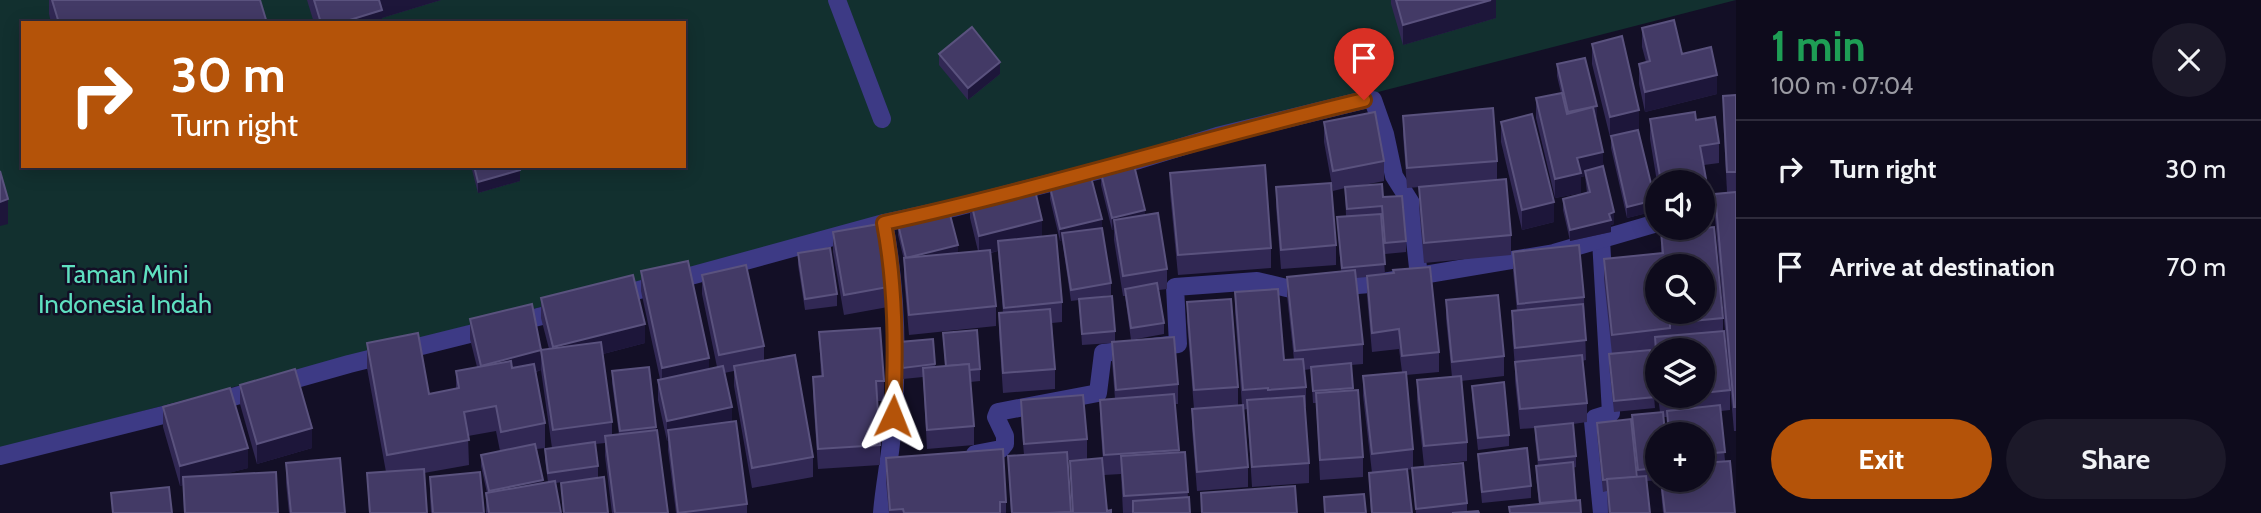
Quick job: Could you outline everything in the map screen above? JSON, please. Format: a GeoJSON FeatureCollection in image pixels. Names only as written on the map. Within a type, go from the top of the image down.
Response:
{"type":"FeatureCollection","features":[{"type":"Feature","properties":{"kind":"street"},"geometry":{"type":"LineString","coordinates":[[837,0],[882,119]]}},
{"type":"Feature","properties":{"kind":"street"},"geometry":{"type":"LineString","coordinates":[[604,300],[884,223],[953,208],[1139,160],[1277,120],[1364,100],[1373,100],[1394,176],[1411,203],[1419,277]]}},
{"type":"Feature","properties":{"kind":"street"},"geometry":{"type":"LineString","coordinates":[[1715,205],[1736,200]]}},
{"type":"Feature","properties":{"kind":"street"},"geometry":{"type":"LineString","coordinates":[[882,513],[893,471],[894,398],[894,310],[891,259],[884,223]]}},
{"type":"Feature","properties":{"kind":"street"},"geometry":{"type":"LineString","coordinates":[[951,458],[1000,449],[1005,444],[1005,436],[996,416],[998,412],[1098,393],[1102,353],[1178,344],[1175,287],[1257,281],[1295,290],[1370,285],[1554,253],[1645,227]]}},
{"type":"Feature","properties":{"kind":"street"},"geometry":{"type":"LineString","coordinates":[[1601,240],[1612,413],[1593,421],[1602,513]]}},
{"type":"Feature","properties":{"kind":"street"},"geometry":{"type":"LineString","coordinates":[[0,456],[578,307]]}},
{"type":"Feature","properties":{"kind":"green space","name":"Taman Mini Indonesia Indah"},"geometry":{"type":"Polygon","coordinates":[[[0,0],[1736,0],[350,356],[0,449],[0,0]]]}},
{"type":"Feature","properties":{"kind":"building"},"geometry":{"type":"Polygon","coordinates":[[[52,0],[260,0],[266,21],[58,21],[52,0]]]}},
{"type":"Feature","properties":{"kind":"building"},"geometry":{"type":"Polygon","coordinates":[[[314,0],[379,0],[382,10],[346,21],[320,21],[314,0]]]}},
{"type":"Feature","properties":{"kind":"building"},"geometry":{"type":"Polygon","coordinates":[[[1396,0],[1491,0],[1403,25],[1396,0]]]}},
{"type":"Feature","properties":{"kind":"building"},"geometry":{"type":"Polygon","coordinates":[[[1674,20],[1682,54],[1711,47],[1717,75],[1645,92],[1639,64],[1650,61],[1642,28],[1674,20]]]}},
{"type":"Feature","properties":{"kind":"building"},"geometry":{"type":"Polygon","coordinates":[[[972,27],[1000,62],[968,88],[939,54],[972,27]]]}},
{"type":"Feature","properties":{"kind":"building"},"geometry":{"type":"Polygon","coordinates":[[[1622,36],[1639,110],[1610,117],[1592,44],[1622,36]]]}},
{"type":"Feature","properties":{"kind":"building"},"geometry":{"type":"Polygon","coordinates":[[[1585,58],[1597,106],[1568,112],[1557,64],[1585,58]]]}},
{"type":"Feature","properties":{"kind":"building"},"geometry":{"type":"Polygon","coordinates":[[[1562,93],[1567,114],[1593,107],[1603,152],[1577,158],[1581,173],[1555,179],[1536,98],[1562,93]]]}},
{"type":"Feature","properties":{"kind":"building"},"geometry":{"type":"Polygon","coordinates":[[[1736,95],[1736,172],[1727,172],[1723,96],[1736,95]]]}},
{"type":"Feature","properties":{"kind":"building"},"geometry":{"type":"Polygon","coordinates":[[[1493,108],[1497,161],[1407,168],[1403,116],[1493,108]]]}},
{"type":"Feature","properties":{"kind":"building"},"geometry":{"type":"Polygon","coordinates":[[[1375,112],[1384,161],[1333,171],[1324,122],[1375,112]]]}},
{"type":"Feature","properties":{"kind":"building"},"geometry":{"type":"Polygon","coordinates":[[[1695,112],[1696,120],[1715,117],[1719,143],[1700,146],[1704,170],[1659,170],[1650,119],[1695,112]]]}},
{"type":"Feature","properties":{"kind":"building"},"geometry":{"type":"Polygon","coordinates":[[[1532,114],[1554,202],[1522,210],[1501,122],[1532,114]]]}},
{"type":"Feature","properties":{"kind":"building"},"geometry":{"type":"Polygon","coordinates":[[[1638,130],[1648,170],[1645,170],[1645,202],[1627,207],[1611,136],[1638,130]]]}},
{"type":"Feature","properties":{"kind":"building"},"geometry":{"type":"Polygon","coordinates":[[[1134,165],[1145,210],[1112,218],[1101,173],[1134,165]]]}},
{"type":"Feature","properties":{"kind":"building"},"geometry":{"type":"Polygon","coordinates":[[[1265,165],[1271,248],[1178,255],[1170,173],[1265,165]]]}},
{"type":"Feature","properties":{"kind":"building"},"geometry":{"type":"Polygon","coordinates":[[[1603,166],[1614,212],[1609,214],[1611,220],[1570,230],[1563,199],[1590,192],[1585,171],[1603,166]]]}},
{"type":"Feature","properties":{"kind":"building"},"geometry":{"type":"Polygon","coordinates":[[[474,168],[520,168],[520,170],[478,182],[474,168]]]}},
{"type":"Feature","properties":{"kind":"building"},"geometry":{"type":"Polygon","coordinates":[[[0,171],[8,199],[0,202],[0,171]]]}},
{"type":"Feature","properties":{"kind":"building"},"geometry":{"type":"Polygon","coordinates":[[[1091,177],[1102,219],[1060,229],[1050,187],[1091,177]]]}},
{"type":"Feature","properties":{"kind":"building"},"geometry":{"type":"Polygon","coordinates":[[[1506,179],[1511,235],[1424,243],[1419,187],[1506,179]]]}},
{"type":"Feature","properties":{"kind":"building"},"geometry":{"type":"Polygon","coordinates":[[[1033,182],[1042,220],[979,236],[970,198],[1033,182]]]}},
{"type":"Feature","properties":{"kind":"building"},"geometry":{"type":"Polygon","coordinates":[[[1331,183],[1336,245],[1281,250],[1276,187],[1331,183]]]}},
{"type":"Feature","properties":{"kind":"building"},"geometry":{"type":"Polygon","coordinates":[[[1382,184],[1383,197],[1402,196],[1406,241],[1385,243],[1382,206],[1347,209],[1345,187],[1382,184]]]}},
{"type":"Feature","properties":{"kind":"building"},"geometry":{"type":"Polygon","coordinates":[[[1736,192],[1736,407],[1734,407],[1715,194],[1736,192]]]}},
{"type":"Feature","properties":{"kind":"building"},"geometry":{"type":"Polygon","coordinates":[[[949,211],[958,245],[906,258],[898,224],[949,211]]]}},
{"type":"Feature","properties":{"kind":"building"},"geometry":{"type":"Polygon","coordinates":[[[1158,213],[1167,269],[1123,276],[1114,220],[1158,213]]]}},
{"type":"Feature","properties":{"kind":"building"},"geometry":{"type":"Polygon","coordinates":[[[1381,214],[1385,264],[1342,268],[1337,217],[1381,214]]]}},
{"type":"Feature","properties":{"kind":"building"},"geometry":{"type":"Polygon","coordinates":[[[879,224],[888,287],[844,295],[833,232],[879,224]]]}},
{"type":"Feature","properties":{"kind":"building"},"geometry":{"type":"Polygon","coordinates":[[[1102,228],[1111,283],[1071,290],[1062,233],[1102,228]]]}},
{"type":"Feature","properties":{"kind":"building"},"geometry":{"type":"Polygon","coordinates":[[[1056,235],[1062,302],[1004,308],[998,241],[1056,235]]]}},
{"type":"Feature","properties":{"kind":"building"},"geometry":{"type":"Polygon","coordinates":[[[1715,237],[1723,318],[1715,319],[1715,254],[1653,254],[1663,253],[1662,240],[1715,240],[1715,237]]]}},
{"type":"Feature","properties":{"kind":"building"},"geometry":{"type":"Polygon","coordinates":[[[1579,245],[1584,297],[1518,304],[1513,252],[1579,245]]]}},
{"type":"Feature","properties":{"kind":"building"},"geometry":{"type":"Polygon","coordinates":[[[830,248],[837,294],[805,299],[798,253],[830,248]]]}},
{"type":"Feature","properties":{"kind":"building"},"geometry":{"type":"Polygon","coordinates":[[[990,250],[996,306],[909,315],[904,258],[990,250]]]}},
{"type":"Feature","properties":{"kind":"building"},"geometry":{"type":"Polygon","coordinates":[[[1645,255],[1645,324],[1670,324],[1670,328],[1612,335],[1604,259],[1645,255]]]}},
{"type":"Feature","properties":{"kind":"building"},"geometry":{"type":"Polygon","coordinates":[[[688,261],[709,358],[662,368],[641,271],[688,261]]]}},
{"type":"Feature","properties":{"kind":"building"},"geometry":{"type":"Polygon","coordinates":[[[746,265],[764,346],[719,355],[702,275],[746,265]]]}},
{"type":"Feature","properties":{"kind":"building"},"geometry":{"type":"Polygon","coordinates":[[[1430,267],[1439,352],[1402,356],[1399,329],[1372,333],[1367,276],[1394,273],[1393,270],[1430,267]]]}},
{"type":"Feature","properties":{"kind":"building"},"geometry":{"type":"Polygon","coordinates":[[[1355,270],[1363,344],[1295,351],[1287,277],[1355,270]]]}},
{"type":"Feature","properties":{"kind":"building"},"geometry":{"type":"Polygon","coordinates":[[[633,275],[645,324],[553,347],[541,298],[633,275]]]}},
{"type":"Feature","properties":{"kind":"building"},"geometry":{"type":"Polygon","coordinates":[[[1157,283],[1164,323],[1131,328],[1125,289],[1157,283]]]}},
{"type":"Feature","properties":{"kind":"building"},"geometry":{"type":"Polygon","coordinates":[[[1278,289],[1284,360],[1303,359],[1306,387],[1243,390],[1235,292],[1278,289]]]}},
{"type":"Feature","properties":{"kind":"building"},"geometry":{"type":"Polygon","coordinates":[[[1498,295],[1504,356],[1452,362],[1446,300],[1498,295]]]}},
{"type":"Feature","properties":{"kind":"building"},"geometry":{"type":"Polygon","coordinates":[[[1112,296],[1115,331],[1082,334],[1079,299],[1112,296]]]}},
{"type":"Feature","properties":{"kind":"building"},"geometry":{"type":"Polygon","coordinates":[[[1231,299],[1238,387],[1194,390],[1187,302],[1231,299]]]}},
{"type":"Feature","properties":{"kind":"building"},"geometry":{"type":"Polygon","coordinates":[[[532,304],[541,350],[481,366],[470,319],[532,304]]]}},
{"type":"Feature","properties":{"kind":"building"},"geometry":{"type":"Polygon","coordinates":[[[1583,304],[1586,340],[1515,348],[1512,311],[1583,304]]]}},
{"type":"Feature","properties":{"kind":"building"},"geometry":{"type":"Polygon","coordinates":[[[1050,309],[1055,369],[1003,373],[999,313],[1050,309]]]}},
{"type":"Feature","properties":{"kind":"building"},"geometry":{"type":"Polygon","coordinates":[[[880,328],[884,381],[876,381],[880,445],[818,449],[813,377],[823,376],[819,332],[880,328]]]}},
{"type":"Feature","properties":{"kind":"building"},"geometry":{"type":"Polygon","coordinates":[[[977,330],[980,369],[969,370],[969,364],[946,366],[943,333],[977,330]]]}},
{"type":"Feature","properties":{"kind":"building"},"geometry":{"type":"Polygon","coordinates":[[[1724,331],[1730,390],[1715,392],[1715,338],[1655,337],[1724,331]]]}},
{"type":"Feature","properties":{"kind":"building"},"geometry":{"type":"Polygon","coordinates":[[[418,333],[429,394],[459,388],[456,371],[511,361],[512,368],[534,364],[545,423],[501,432],[496,406],[464,412],[469,440],[387,455],[367,343],[418,333]]]}},
{"type":"Feature","properties":{"kind":"building"},"geometry":{"type":"Polygon","coordinates":[[[1174,337],[1178,384],[1116,390],[1112,342],[1174,337]]]}},
{"type":"Feature","properties":{"kind":"building"},"geometry":{"type":"Polygon","coordinates":[[[933,339],[935,364],[903,368],[900,342],[933,339]]]}},
{"type":"Feature","properties":{"kind":"building"},"geometry":{"type":"Polygon","coordinates":[[[601,342],[612,422],[553,430],[541,350],[601,342]]]}},
{"type":"Feature","properties":{"kind":"building"},"geometry":{"type":"Polygon","coordinates":[[[1645,350],[1645,398],[1614,401],[1609,354],[1645,350]]]}},
{"type":"Feature","properties":{"kind":"building"},"geometry":{"type":"Polygon","coordinates":[[[795,355],[813,457],[752,468],[734,366],[795,355]]]}},
{"type":"Feature","properties":{"kind":"building"},"geometry":{"type":"Polygon","coordinates":[[[1582,355],[1587,403],[1520,409],[1515,362],[1582,355]]]}},
{"type":"Feature","properties":{"kind":"building"},"geometry":{"type":"Polygon","coordinates":[[[1351,363],[1353,388],[1313,391],[1311,367],[1351,363]]]}},
{"type":"Feature","properties":{"kind":"building"},"geometry":{"type":"Polygon","coordinates":[[[969,364],[974,426],[927,430],[923,368],[969,364]]]}},
{"type":"Feature","properties":{"kind":"building"},"geometry":{"type":"Polygon","coordinates":[[[723,366],[732,407],[667,421],[658,380],[723,366]]]}},
{"type":"Feature","properties":{"kind":"building"},"geometry":{"type":"Polygon","coordinates":[[[649,367],[656,427],[620,431],[612,371],[649,367]]]}},
{"type":"Feature","properties":{"kind":"building"},"geometry":{"type":"Polygon","coordinates":[[[295,369],[312,428],[257,444],[240,385],[295,369]]]}},
{"type":"Feature","properties":{"kind":"building"},"geometry":{"type":"Polygon","coordinates":[[[1406,372],[1413,449],[1372,454],[1363,376],[1406,372]]]}},
{"type":"Feature","properties":{"kind":"building"},"geometry":{"type":"Polygon","coordinates":[[[1461,376],[1467,442],[1424,446],[1417,380],[1461,376]]]}},
{"type":"Feature","properties":{"kind":"building"},"geometry":{"type":"Polygon","coordinates":[[[1504,382],[1509,435],[1478,438],[1472,386],[1504,382]]]}},
{"type":"Feature","properties":{"kind":"building"},"geometry":{"type":"Polygon","coordinates":[[[230,388],[248,448],[180,466],[163,407],[230,388]]]}},
{"type":"Feature","properties":{"kind":"building"},"geometry":{"type":"Polygon","coordinates":[[[1358,390],[1363,457],[1320,460],[1316,393],[1358,390]]]}},
{"type":"Feature","properties":{"kind":"building"},"geometry":{"type":"Polygon","coordinates":[[[1174,394],[1179,450],[1104,455],[1100,400],[1174,394]]]}},
{"type":"Feature","properties":{"kind":"building"},"geometry":{"type":"Polygon","coordinates":[[[1083,395],[1087,439],[1024,444],[1021,400],[1083,395]]]}},
{"type":"Feature","properties":{"kind":"building"},"geometry":{"type":"Polygon","coordinates":[[[1304,396],[1309,463],[1252,467],[1247,400],[1304,396]]]}},
{"type":"Feature","properties":{"kind":"building"},"geometry":{"type":"Polygon","coordinates":[[[1243,405],[1248,467],[1197,472],[1192,409],[1243,405]]]}},
{"type":"Feature","properties":{"kind":"building"},"geometry":{"type":"Polygon","coordinates":[[[1720,405],[1725,452],[1715,453],[1715,422],[1668,422],[1667,411],[1715,408],[1720,405]]]}},
{"type":"Feature","properties":{"kind":"building"},"geometry":{"type":"Polygon","coordinates":[[[1663,412],[1664,422],[1645,422],[1645,469],[1638,470],[1632,415],[1663,412]]]}},
{"type":"Feature","properties":{"kind":"building"},"geometry":{"type":"Polygon","coordinates":[[[1631,419],[1637,477],[1603,480],[1597,423],[1631,419]]]}},
{"type":"Feature","properties":{"kind":"building"},"geometry":{"type":"Polygon","coordinates":[[[736,421],[747,504],[678,513],[668,430],[736,421]]]}},
{"type":"Feature","properties":{"kind":"building"},"geometry":{"type":"Polygon","coordinates":[[[1573,423],[1576,456],[1539,460],[1535,427],[1573,423]]]}},
{"type":"Feature","properties":{"kind":"building"},"geometry":{"type":"Polygon","coordinates":[[[657,430],[668,513],[615,513],[605,436],[657,430]]]}},
{"type":"Feature","properties":{"kind":"building"},"geometry":{"type":"Polygon","coordinates":[[[595,442],[598,466],[548,473],[545,449],[595,442]]]}},
{"type":"Feature","properties":{"kind":"building"},"geometry":{"type":"Polygon","coordinates":[[[535,444],[543,480],[489,491],[481,455],[535,444]]]}},
{"type":"Feature","properties":{"kind":"building"},"geometry":{"type":"Polygon","coordinates":[[[1527,448],[1531,486],[1482,492],[1478,454],[1527,448]]]}},
{"type":"Feature","properties":{"kind":"building"},"geometry":{"type":"Polygon","coordinates":[[[1003,449],[1006,502],[1000,502],[1000,513],[904,513],[903,509],[890,510],[886,458],[1003,449]]]}},
{"type":"Feature","properties":{"kind":"building"},"geometry":{"type":"Polygon","coordinates":[[[1067,452],[1071,512],[1012,513],[1008,456],[1067,452]]]}},
{"type":"Feature","properties":{"kind":"building"},"geometry":{"type":"Polygon","coordinates":[[[1185,452],[1188,492],[1124,496],[1121,456],[1185,452]]]}},
{"type":"Feature","properties":{"kind":"building"},"geometry":{"type":"Polygon","coordinates":[[[340,458],[345,513],[291,513],[286,463],[340,458]]]}},
{"type":"Feature","properties":{"kind":"building"},"geometry":{"type":"Polygon","coordinates":[[[1102,458],[1107,511],[1111,510],[1111,513],[1073,513],[1070,461],[1102,458]]]}},
{"type":"Feature","properties":{"kind":"building"},"geometry":{"type":"Polygon","coordinates":[[[1730,461],[1735,513],[1665,513],[1662,492],[1715,492],[1715,462],[1730,461]]]}},
{"type":"Feature","properties":{"kind":"building"},"geometry":{"type":"Polygon","coordinates":[[[1573,462],[1576,500],[1540,503],[1536,466],[1573,462]]]}},
{"type":"Feature","properties":{"kind":"building"},"geometry":{"type":"Polygon","coordinates":[[[1463,463],[1467,503],[1416,509],[1412,468],[1463,463]]]}},
{"type":"Feature","properties":{"kind":"building"},"geometry":{"type":"Polygon","coordinates":[[[424,469],[427,513],[370,513],[367,473],[424,469]]]}},
{"type":"Feature","properties":{"kind":"building"},"geometry":{"type":"Polygon","coordinates":[[[1407,469],[1412,513],[1372,513],[1369,473],[1407,469]]]}},
{"type":"Feature","properties":{"kind":"building"},"geometry":{"type":"Polygon","coordinates":[[[276,472],[278,513],[185,513],[183,477],[276,472]]]}},
{"type":"Feature","properties":{"kind":"building"},"geometry":{"type":"Polygon","coordinates":[[[480,472],[484,513],[433,513],[430,477],[480,472]]]}},
{"type":"Feature","properties":{"kind":"building"},"geometry":{"type":"Polygon","coordinates":[[[1645,476],[1645,492],[1648,492],[1650,513],[1610,513],[1607,479],[1645,476]]]}},
{"type":"Feature","properties":{"kind":"building"},"geometry":{"type":"Polygon","coordinates":[[[604,477],[608,513],[564,513],[561,483],[604,477]]]}},
{"type":"Feature","properties":{"kind":"building"},"geometry":{"type":"Polygon","coordinates":[[[555,481],[561,513],[489,513],[486,493],[555,481]]]}},
{"type":"Feature","properties":{"kind":"building"},"geometry":{"type":"Polygon","coordinates":[[[1295,486],[1297,513],[1202,513],[1201,493],[1295,486]]]}},
{"type":"Feature","properties":{"kind":"building"},"geometry":{"type":"Polygon","coordinates":[[[169,487],[172,513],[113,513],[111,493],[169,487]]]}},
{"type":"Feature","properties":{"kind":"building"},"geometry":{"type":"Polygon","coordinates":[[[1364,494],[1366,513],[1325,513],[1324,497],[1364,494]]]}},
{"type":"Feature","properties":{"kind":"building"},"geometry":{"type":"Polygon","coordinates":[[[1189,497],[1190,513],[1133,513],[1133,501],[1189,497]]]}},
{"type":"Feature","properties":{"kind":"building"},"geometry":{"type":"Polygon","coordinates":[[[1580,500],[1581,513],[1510,513],[1509,507],[1580,500]]]}},
{"type":"Feature","properties":{"kind":"route"},"geometry":{"type":"LineString","coordinates":[[893,416],[894,298],[891,259],[884,223],[953,208],[1139,160],[1257,125],[1364,100]]}}]}
